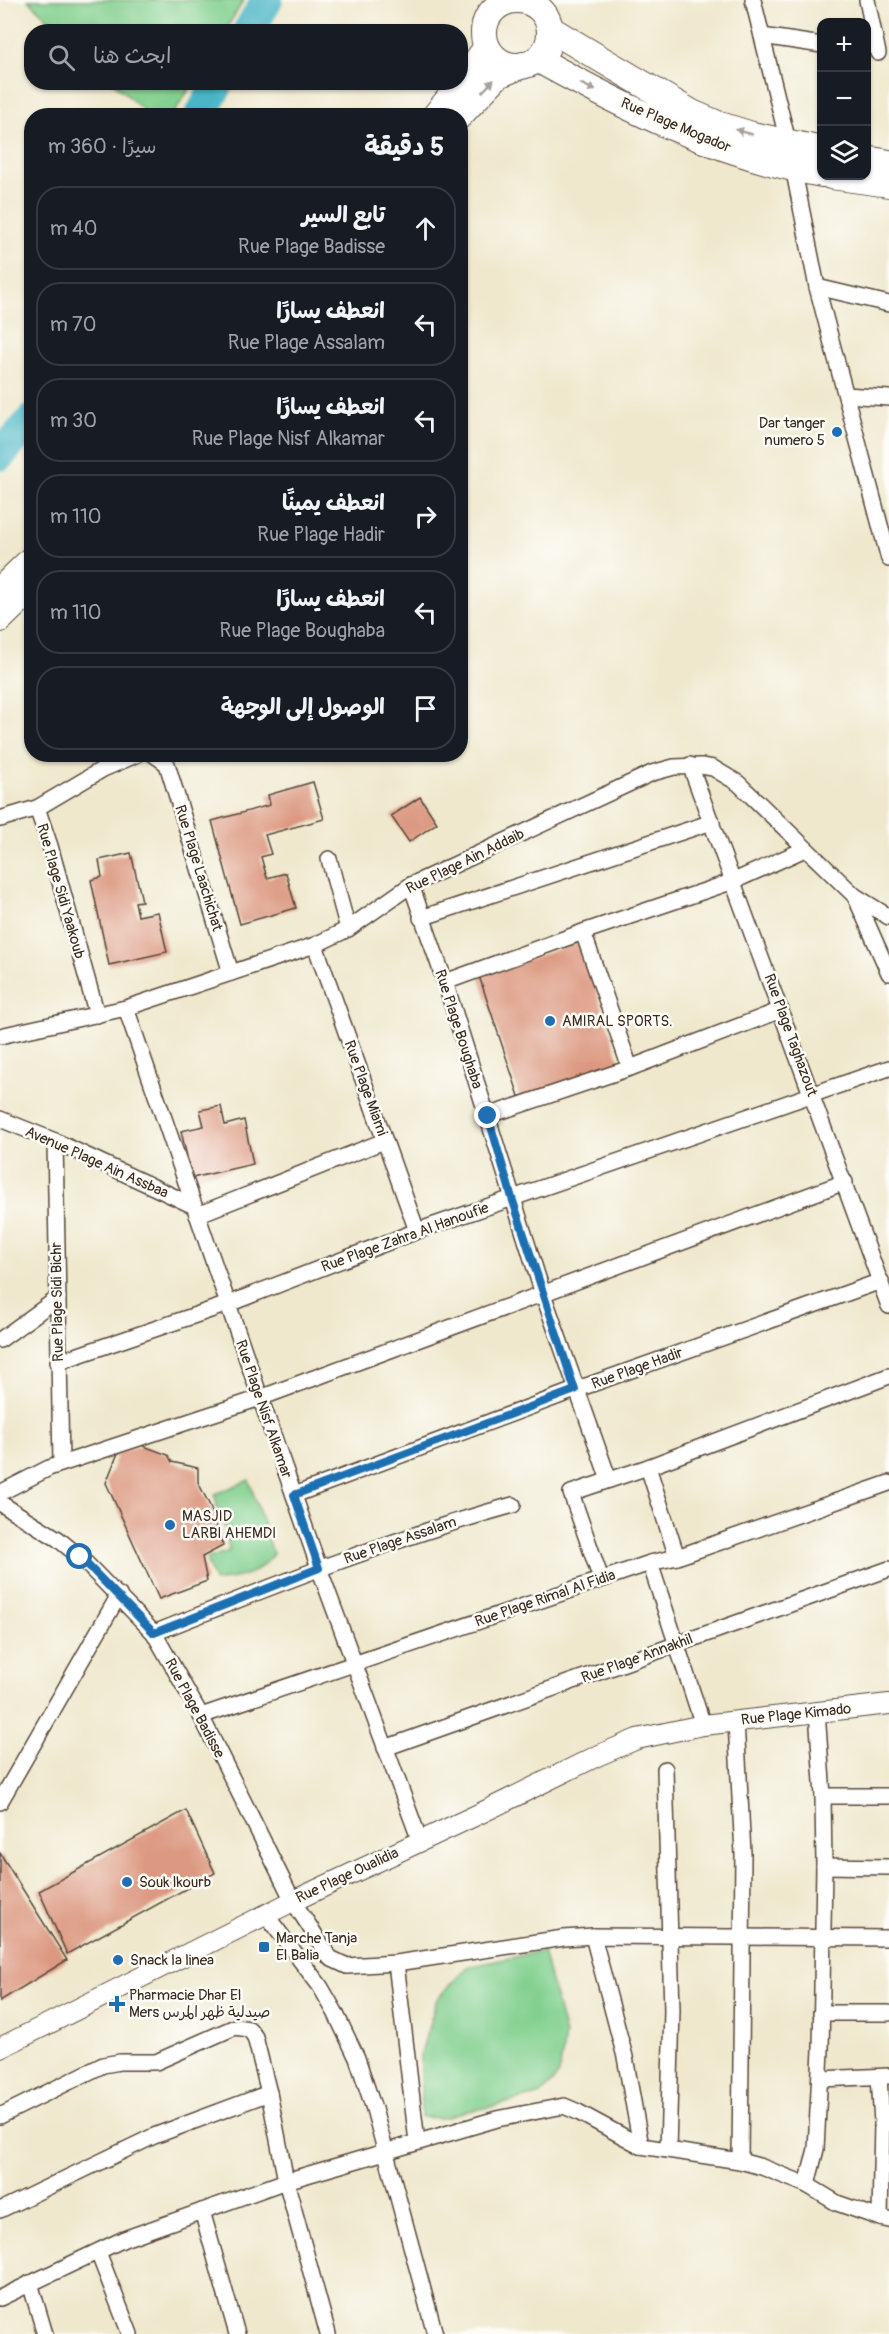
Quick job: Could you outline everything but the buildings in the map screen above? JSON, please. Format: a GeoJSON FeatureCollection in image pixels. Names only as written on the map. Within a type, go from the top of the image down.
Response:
{"type":"FeatureCollection","features":[{"type":"Feature","properties":{"kind":"highway"},"geometry":{"type":"LineString","coordinates":[[467,108],[498,75],[530,62],[544,51],[549,40],[550,29],[540,9],[519,0],[508,1],[498,6],[490,14],[485,24],[484,36],[487,47],[496,58],[509,65],[530,62]]}},
{"type":"Feature","properties":{"kind":"highway","name":"Rue Plage Mogador"},"geometry":{"type":"LineString","coordinates":[[550,29],[692,113],[720,125],[817,149]]}},
{"type":"Feature","properties":{"kind":"highway"},"geometry":{"type":"LineString","coordinates":[[468,74],[487,47]]}},
{"type":"Feature","properties":{"kind":"highway","name":"Rue Plage Mogador"},"geometry":{"type":"LineString","coordinates":[[530,62],[745,155],[793,169],[817,173]]}},
{"type":"Feature","properties":{"kind":"highway"},"geometry":{"type":"LineString","coordinates":[[442,108],[456,90]]}},
{"type":"Feature","properties":{"kind":"highway"},"geometry":{"type":"LineString","coordinates":[[871,160],[889,163]]}},
{"type":"Feature","properties":{"kind":"highway"},"geometry":{"type":"LineString","coordinates":[[860,180],[889,184]]}},
{"type":"Feature","properties":{"kind":"highway"},"geometry":{"type":"LineString","coordinates":[[0,590],[24,567]]}},
{"type":"Feature","properties":{"kind":"highway"},"geometry":{"type":"LineString","coordinates":[[0,619],[24,596]]}},
{"type":"Feature","properties":{"kind":"street"},"geometry":{"type":"LineString","coordinates":[[753,0],[788,142],[817,287],[889,559]]}},
{"type":"Feature","properties":{"kind":"street"},"geometry":{"type":"LineString","coordinates":[[867,0],[878,52]]}},
{"type":"Feature","properties":{"kind":"street"},"geometry":{"type":"LineString","coordinates":[[762,36],[817,44]]}},
{"type":"Feature","properties":{"kind":"street"},"geometry":{"type":"LineString","coordinates":[[817,287],[889,304]]}},
{"type":"Feature","properties":{"kind":"street"},"geometry":{"type":"LineString","coordinates":[[846,395],[889,398]]}},
{"type":"Feature","properties":{"kind":"street","name":"Rue Plage Sidi Yaakoub"},"geometry":{"type":"LineString","coordinates":[[97,1015],[50,846],[37,808],[103,769],[119,762]]}},
{"type":"Feature","properties":{"kind":"street","name":"Rue Plage Laachichat"},"geometry":{"type":"LineString","coordinates":[[160,762],[231,973]]}},
{"type":"Feature","properties":{"kind":"street","name":"Rue Plage Ain Addaib"},"geometry":{"type":"LineString","coordinates":[[0,1036],[126,1008],[315,945],[348,929],[411,885],[652,773],[690,765],[713,768],[738,783],[855,896],[889,917]]}},
{"type":"Feature","properties":{"kind":"street","name":"Rue Plage Taghazout"},"geometry":{"type":"LineString","coordinates":[[690,765],[889,1306]]}},
{"type":"Feature","properties":{"kind":"street"},"geometry":{"type":"LineString","coordinates":[[0,819],[37,808]]}},
{"type":"Feature","properties":{"kind":"street"},"geometry":{"type":"LineString","coordinates":[[421,918],[712,822]]}},
{"type":"Feature","properties":{"kind":"street"},"geometry":{"type":"LineString","coordinates":[[445,982],[734,881],[805,849]]}},
{"type":"Feature","properties":{"kind":"street"},"geometry":{"type":"LineString","coordinates":[[329,859],[348,929]]}},
{"type":"Feature","properties":{"kind":"street","name":"Rue Plage Boughaba"},"geometry":{"type":"LineString","coordinates":[[411,885],[445,982],[543,1294],[575,1390],[609,1480]]}},
{"type":"Feature","properties":{"kind":"street"},"geometry":{"type":"LineString","coordinates":[[855,896],[889,974]]}},
{"type":"Feature","properties":{"kind":"street"},"geometry":{"type":"LineString","coordinates":[[583,932],[630,1068]]}},
{"type":"Feature","properties":{"kind":"street","name":"Rue Plage Miami"},"geometry":{"type":"LineString","coordinates":[[315,945],[417,1232]]}},
{"type":"Feature","properties":{"kind":"street","name":"Rue Plage Nisf Alkamar"},"geometry":{"type":"LineString","coordinates":[[126,1008],[352,1663],[420,1841]]}},
{"type":"Feature","properties":{"kind":"street"},"geometry":{"type":"LineString","coordinates":[[488,1116],[630,1068],[782,1010]]}},
{"type":"Feature","properties":{"kind":"street","name":"Rue Plage Zahra Al Hanoufie"},"geometry":{"type":"LineString","coordinates":[[58,1362],[228,1304],[512,1198],[889,1068]]}},
{"type":"Feature","properties":{"kind":"street","name":"Avenue Plage Ain Assbaa"},"geometry":{"type":"LineString","coordinates":[[0,1119],[55,1141],[196,1210]]}},
{"type":"Feature","properties":{"kind":"street","name":"Rue Plage Sidi Bichr"},"geometry":{"type":"LineString","coordinates":[[55,1141],[61,1463]]}},
{"type":"Feature","properties":{"kind":"street"},"geometry":{"type":"LineString","coordinates":[[196,1210],[384,1141]]}},
{"type":"Feature","properties":{"kind":"street"},"geometry":{"type":"LineString","coordinates":[[0,1493],[24,1479],[61,1463],[260,1398],[845,1182]]}},
{"type":"Feature","properties":{"kind":"street","name":"Rue Plage Hadir"},"geometry":{"type":"LineString","coordinates":[[294,1495],[575,1390],[881,1281]]}},
{"type":"Feature","properties":{"kind":"street"},"geometry":{"type":"LineString","coordinates":[[0,1340],[58,1298]]}},
{"type":"Feature","properties":{"kind":"street"},"geometry":{"type":"LineString","coordinates":[[601,1580],[571,1493],[648,1467],[889,1376]]}},
{"type":"Feature","properties":{"kind":"street"},"geometry":{"type":"LineString","coordinates":[[648,1467],[677,1557]]}},
{"type":"Feature","properties":{"kind":"street","name":"Rue Plage Rimal Al Fidia"},"geometry":{"type":"LineString","coordinates":[[201,1716],[650,1563],[677,1557],[889,1483]]}},
{"type":"Feature","properties":{"kind":"street","name":"Rue Plage Badisse"},"geometry":{"type":"LineString","coordinates":[[0,1503],[58,1539],[119,1595],[154,1633],[201,1716],[293,1900],[330,1958],[347,1966],[396,1963],[564,1938],[593,1936],[889,1938]]}},
{"type":"Feature","properties":{"kind":"street","name":"Rue Plage Assalam"},"geometry":{"type":"LineString","coordinates":[[154,1633],[319,1568],[454,1522],[513,1505]]}},
{"type":"Feature","properties":{"kind":"street"},"geometry":{"type":"LineString","coordinates":[[650,1563],[703,1725]]}},
{"type":"Feature","properties":{"kind":"street","name":"Rue Plage Annakhil"},"geometry":{"type":"LineString","coordinates":[[385,1748],[889,1569]]}},
{"type":"Feature","properties":{"kind":"street"},"geometry":{"type":"LineString","coordinates":[[0,1802],[4,1785],[119,1595]]}},
{"type":"Feature","properties":{"kind":"street","name":"Rue Plage Kimado"},"geometry":{"type":"LineString","coordinates":[[703,1725],[889,1704]]}},
{"type":"Feature","properties":{"kind":"street"},"geometry":{"type":"LineString","coordinates":[[807,2185],[816,2149],[823,1938],[823,1796],[817,1712]]}},
{"type":"Feature","properties":{"kind":"street"},"geometry":{"type":"LineString","coordinates":[[736,1721],[743,1854],[744,1937],[740,2161]]}},
{"type":"Feature","properties":{"kind":"street","name":"Rue Plage Oualidia"},"geometry":{"type":"LineString","coordinates":[[0,2048],[293,1900],[620,1746],[652,1734],[703,1725]]}},
{"type":"Feature","properties":{"kind":"street"},"geometry":{"type":"LineString","coordinates":[[665,1769],[672,2021],[668,2150]]}},
{"type":"Feature","properties":{"kind":"street"},"geometry":{"type":"LineString","coordinates":[[823,1796],[889,1796]]}},
{"type":"Feature","properties":{"kind":"street"},"geometry":{"type":"LineString","coordinates":[[824,1866],[889,1867]]}},
{"type":"Feature","properties":{"kind":"street"},"geometry":{"type":"LineString","coordinates":[[267,1915],[305,1965],[336,2012],[360,2067],[386,2151],[435,2334]]}},
{"type":"Feature","properties":{"kind":"street"},"geometry":{"type":"LineString","coordinates":[[593,1936],[625,2057],[641,2146]]}},
{"type":"Feature","properties":{"kind":"street"},"geometry":{"type":"LineString","coordinates":[[396,1963],[417,2142]]}},
{"type":"Feature","properties":{"kind":"street"},"geometry":{"type":"LineString","coordinates":[[821,2013],[889,2013]]}},
{"type":"Feature","properties":{"kind":"street"},"geometry":{"type":"LineString","coordinates":[[0,2116],[104,2065],[120,2062],[156,2062],[235,2026],[245,2027],[252,2032],[269,2093],[286,2181],[328,2334]]}},
{"type":"Feature","properties":{"kind":"street"},"geometry":{"type":"LineString","coordinates":[[0,2298],[124,2239],[286,2181],[497,2119],[564,2106],[641,2146],[740,2161],[762,2167],[807,2185],[837,2203],[884,2219],[885,2167],[882,2122],[884,2077],[820,2079]]}},
{"type":"Feature","properties":{"kind":"street"},"geometry":{"type":"LineString","coordinates":[[0,2210],[146,2140],[269,2093]]}},
{"type":"Feature","properties":{"kind":"street"},"geometry":{"type":"LineString","coordinates":[[202,2211],[237,2334]]}},
{"type":"Feature","properties":{"kind":"street"},"geometry":{"type":"LineString","coordinates":[[98,2252],[130,2334]]}},
{"type":"Feature","properties":{"kind":"street"},"geometry":{"type":"LineString","coordinates":[[30,2283],[45,2334]]}},
{"type":"Feature","properties":{"kind":"green space"},"geometry":{"type":"Polygon","coordinates":[[[28,0],[244,0],[229,24],[54,24],[28,0]]]}},
{"type":"Feature","properties":{"kind":"green space"},"geometry":{"type":"Polygon","coordinates":[[[121,90],[189,90],[177,108],[141,108],[121,90]]]}},
{"type":"Feature","properties":{"kind":"green space"},"geometry":{"type":"Polygon","coordinates":[[[249,1480],[273,1554],[254,1571],[240,1577],[215,1582],[206,1559],[229,1551],[227,1531],[218,1513],[215,1494],[249,1480]]]}},
{"type":"Feature","properties":{"kind":"green space"},"geometry":{"type":"Polygon","coordinates":[[[543,1951],[565,2035],[559,2075],[541,2094],[462,2112],[446,2118],[421,2117],[421,2053],[437,1999],[467,1967],[543,1951]]]}},
{"type":"Feature","properties":{"kind":"waterway"},"geometry":{"type":"LineString","coordinates":[[253,24],[267,0]]}},
{"type":"Feature","properties":{"kind":"waterway"},"geometry":{"type":"LineString","coordinates":[[204,108],[215,90]]}},
{"type":"Feature","properties":{"kind":"waterway"},"geometry":{"type":"LineString","coordinates":[[0,455],[24,429]]}},
{"type":"Feature","properties":{"kind":"place","name":"Dar tanger numero 5"},"geometry":{"type":"Point","coordinates":[837,432]}},
{"type":"Feature","properties":{"kind":"place","name":"AMIRAL SPORTS."},"geometry":{"type":"Point","coordinates":[550,1021]}},
{"type":"Feature","properties":{"kind":"place","name":"MASJID LARBI AHEMDI"},"geometry":{"type":"Point","coordinates":[170,1525]}},
{"type":"Feature","properties":{"kind":"place","name":"Souk lkourb"},"geometry":{"type":"Point","coordinates":[127,1882]}},
{"type":"Feature","properties":{"kind":"place","name":"Marche Tanja El Balia"},"geometry":{"type":"Point","coordinates":[264,1947]}},
{"type":"Feature","properties":{"kind":"place","name":"Snack la linea"},"geometry":{"type":"Point","coordinates":[118,1960]}},
{"type":"Feature","properties":{"kind":"place","name":"Pharmacie Dhar El Mers صيدلية ظهر المرس"},"geometry":{"type":"Point","coordinates":[117,2004]}},
{"type":"Feature","properties":{"kind":"route"},"geometry":{"type":"LineString","coordinates":[[80,1557],[154,1633],[319,1568],[294,1495],[575,1390],[512,1198],[488,1116]]}}]}
